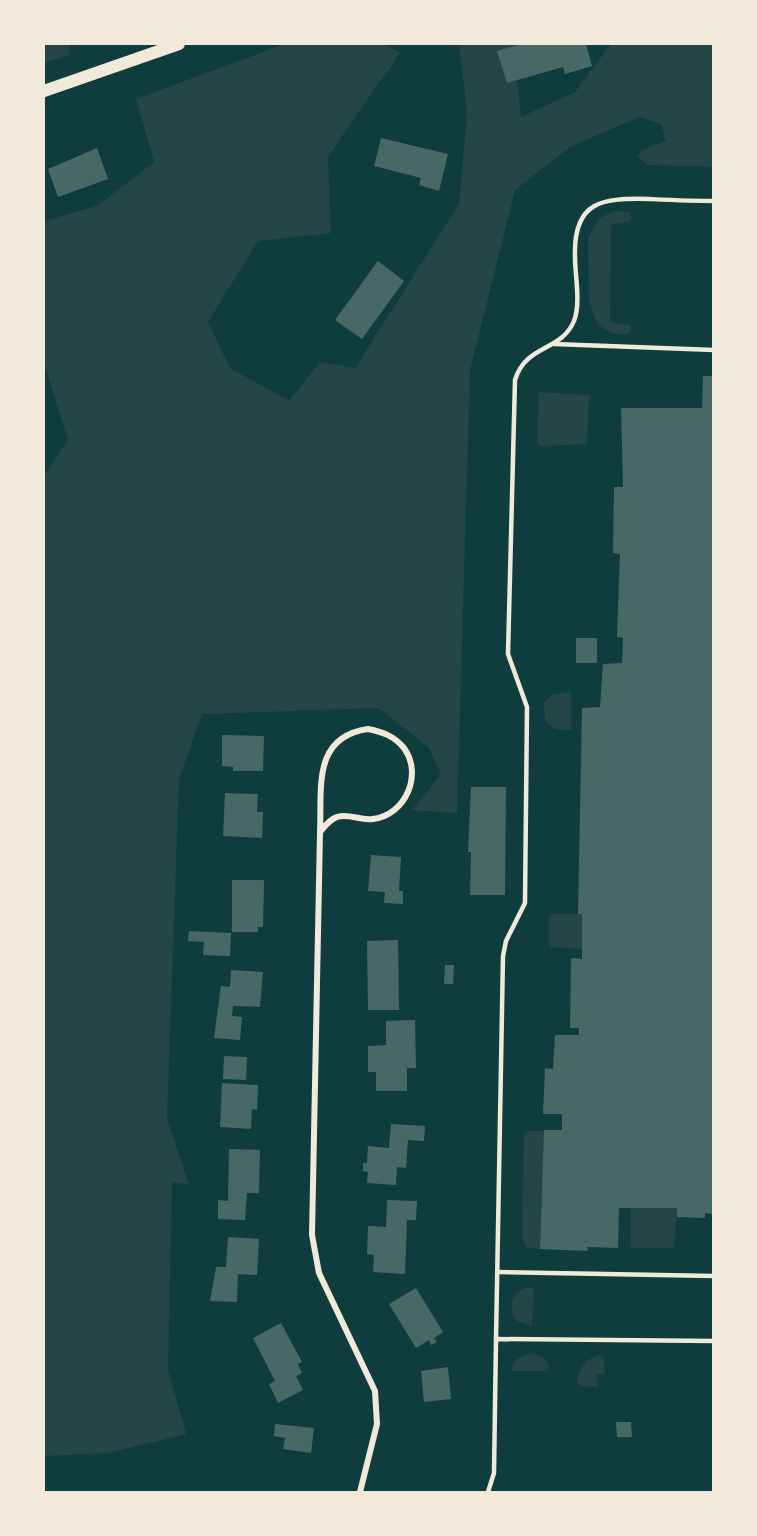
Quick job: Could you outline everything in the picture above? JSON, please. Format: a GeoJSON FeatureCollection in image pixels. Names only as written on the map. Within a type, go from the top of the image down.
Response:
{"type":"FeatureCollection","features":[{"type":"Feature","properties":{"kind":"main road"},"geometry":{"type":"LineString","coordinates":[[44,91],[179,44]]}},
{"type":"Feature","properties":{"kind":"street"},"geometry":{"type":"LineString","coordinates":[[320,832],[334,817],[347,815],[374,819],[388,814],[400,805],[408,793],[412,771],[405,750],[395,739],[383,732],[368,729],[354,731],[341,738],[330,748],[323,769],[320,832],[312,1235],[320,1273],[375,1391],[377,1424],[360,1492]]}},
{"type":"Feature","properties":{"kind":"lane"},"geometry":{"type":"LineString","coordinates":[[488,1492],[495,1473],[503,956],[506,941],[525,903],[527,706],[508,654],[514,390],[518,372],[523,363],[536,351],[552,344],[565,334],[575,316],[574,244],[576,231],[587,212],[597,204],[617,198],[714,201]]}},
{"type":"Feature","properties":{"kind":"lane"},"geometry":{"type":"LineString","coordinates":[[552,344],[714,350]]}},
{"type":"Feature","properties":{"kind":"lane"},"geometry":{"type":"LineString","coordinates":[[498,1272],[714,1276]]}},
{"type":"Feature","properties":{"kind":"lane"},"geometry":{"type":"LineString","coordinates":[[496,1339],[714,1341]]}},
{"type":"Feature","properties":{"kind":"shaded area"},"geometry":{"type":"Polygon","coordinates":[[[44,44],[69,44],[69,55],[44,63],[44,44]]]}},
{"type":"Feature","properties":{"kind":"shaded area"},"geometry":{"type":"Polygon","coordinates":[[[285,44],[385,44],[400,53],[328,156],[331,233],[258,241],[208,322],[230,368],[289,401],[320,362],[355,368],[459,204],[467,113],[459,44],[513,44],[521,117],[575,92],[611,44],[713,44],[713,167],[647,165],[637,156],[647,148],[666,141],[661,124],[639,117],[570,147],[515,190],[470,370],[457,813],[412,810],[441,774],[429,748],[379,708],[202,714],[179,779],[167,1118],[189,1185],[172,1182],[168,1370],[186,1434],[109,1453],[44,1456],[44,476],[68,440],[44,363],[44,221],[97,206],[154,162],[136,99],[285,44]]]}},
{"type":"Feature","properties":{"kind":"shaded area"},"geometry":{"type":"Polygon","coordinates":[[[614,211],[629,212],[632,218],[629,222],[611,224],[610,322],[630,325],[631,331],[623,335],[613,334],[597,324],[589,300],[588,237],[600,218],[614,211]]]}},
{"type":"Feature","properties":{"kind":"shaded area"},"geometry":{"type":"Polygon","coordinates":[[[539,392],[589,395],[587,444],[542,446],[537,443],[539,392]]]}},
{"type":"Feature","properties":{"kind":"shaded area"},"geometry":{"type":"Polygon","coordinates":[[[571,692],[571,730],[555,729],[546,722],[543,704],[551,695],[571,692]]]}},
{"type":"Feature","properties":{"kind":"shaded area"},"geometry":{"type":"Polygon","coordinates":[[[553,914],[582,914],[582,949],[549,947],[549,918],[553,914]]]}},
{"type":"Feature","properties":{"kind":"shaded area"},"geometry":{"type":"Polygon","coordinates":[[[544,1131],[540,1249],[527,1248],[522,1237],[524,1133],[544,1131]]]}},
{"type":"Feature","properties":{"kind":"shaded area"},"geometry":{"type":"Polygon","coordinates":[[[630,1207],[677,1208],[674,1248],[631,1248],[630,1207]]]}},
{"type":"Feature","properties":{"kind":"shaded area"},"geometry":{"type":"Polygon","coordinates":[[[527,1287],[534,1289],[532,1326],[517,1321],[512,1311],[514,1297],[527,1287]]]}},
{"type":"Feature","properties":{"kind":"shaded area"},"geometry":{"type":"Polygon","coordinates":[[[528,1354],[537,1355],[545,1360],[549,1365],[547,1371],[513,1371],[515,1362],[528,1354]]]}},
{"type":"Feature","properties":{"kind":"shaded area"},"geometry":{"type":"Polygon","coordinates":[[[599,1355],[604,1358],[605,1374],[597,1374],[597,1387],[580,1386],[577,1382],[581,1369],[590,1359],[599,1355]]]}},
{"type":"Feature","properties":{"kind":"building"},"geometry":{"type":"Polygon","coordinates":[[[521,44],[586,44],[592,66],[565,74],[563,67],[507,83],[497,51],[521,44]]]}},
{"type":"Feature","properties":{"kind":"building"},"geometry":{"type":"Polygon","coordinates":[[[381,138],[448,154],[439,191],[419,185],[421,178],[374,166],[381,138]]]}},
{"type":"Feature","properties":{"kind":"building"},"geometry":{"type":"Polygon","coordinates":[[[97,148],[108,179],[58,197],[48,169],[97,148]]]}},
{"type":"Feature","properties":{"kind":"building"},"geometry":{"type":"Polygon","coordinates":[[[378,261],[404,281],[362,339],[335,320],[378,261]]]}},
{"type":"Feature","properties":{"kind":"building"},"geometry":{"type":"Polygon","coordinates":[[[703,376],[714,376],[714,1214],[705,1213],[705,1218],[677,1217],[677,1208],[619,1208],[618,1248],[587,1247],[588,1251],[540,1249],[544,1130],[562,1130],[562,1114],[543,1114],[545,1068],[553,1069],[555,1035],[579,1035],[579,1028],[570,1028],[571,958],[582,959],[582,914],[578,914],[582,708],[600,707],[603,664],[622,663],[623,638],[617,637],[620,554],[613,553],[614,487],[623,487],[621,408],[702,408],[703,376]]]}},
{"type":"Feature","properties":{"kind":"building"},"geometry":{"type":"Polygon","coordinates":[[[576,638],[597,638],[597,663],[576,663],[576,638]]]}},
{"type":"Feature","properties":{"kind":"building"},"geometry":{"type":"Polygon","coordinates":[[[222,735],[264,736],[263,771],[233,771],[233,767],[222,766],[222,735]]]}},
{"type":"Feature","properties":{"kind":"building"},"geometry":{"type":"Polygon","coordinates":[[[471,787],[506,787],[505,895],[470,895],[471,852],[468,852],[471,787]]]}},
{"type":"Feature","properties":{"kind":"building"},"geometry":{"type":"Polygon","coordinates":[[[225,793],[258,794],[257,812],[263,812],[262,838],[223,836],[225,793]]]}},
{"type":"Feature","properties":{"kind":"building"},"geometry":{"type":"Polygon","coordinates":[[[371,855],[401,857],[399,891],[403,891],[403,904],[384,903],[385,892],[368,891],[371,855]]]}},
{"type":"Feature","properties":{"kind":"building"},"geometry":{"type":"Polygon","coordinates":[[[232,880],[264,880],[263,927],[258,927],[258,932],[232,932],[232,880]]]}},
{"type":"Feature","properties":{"kind":"building"},"geometry":{"type":"Polygon","coordinates":[[[189,931],[231,933],[230,956],[203,955],[204,942],[188,941],[189,931]]]}},
{"type":"Feature","properties":{"kind":"building"},"geometry":{"type":"Polygon","coordinates":[[[398,940],[399,1010],[368,1010],[367,941],[398,940]]]}},
{"type":"Feature","properties":{"kind":"building"},"geometry":{"type":"Polygon","coordinates":[[[445,965],[454,965],[453,984],[444,984],[445,965]]]}},
{"type":"Feature","properties":{"kind":"building"},"geometry":{"type":"Polygon","coordinates":[[[231,970],[263,972],[260,1007],[233,1006],[232,1016],[242,1017],[240,1040],[214,1038],[221,986],[230,987],[231,970]]]}},
{"type":"Feature","properties":{"kind":"building"},"geometry":{"type":"Polygon","coordinates":[[[415,1020],[416,1068],[407,1068],[407,1091],[376,1091],[376,1072],[368,1072],[368,1046],[386,1045],[386,1021],[415,1020]]]}},
{"type":"Feature","properties":{"kind":"building"},"geometry":{"type":"Polygon","coordinates":[[[224,1056],[247,1057],[246,1080],[223,1079],[224,1056]]]}},
{"type":"Feature","properties":{"kind":"building"},"geometry":{"type":"Polygon","coordinates":[[[222,1083],[258,1085],[257,1110],[252,1109],[251,1129],[220,1127],[222,1083]]]}},
{"type":"Feature","properties":{"kind":"building"},"geometry":{"type":"Polygon","coordinates":[[[391,1124],[425,1126],[424,1141],[408,1140],[406,1168],[397,1167],[396,1185],[367,1183],[368,1172],[363,1171],[363,1163],[367,1163],[368,1146],[389,1148],[391,1124]]]}},
{"type":"Feature","properties":{"kind":"building"},"geometry":{"type":"Polygon","coordinates":[[[229,1149],[260,1150],[259,1193],[247,1193],[245,1220],[218,1219],[218,1200],[228,1201],[229,1149]]]}},
{"type":"Feature","properties":{"kind":"building"},"geometry":{"type":"Polygon","coordinates":[[[387,1200],[417,1201],[416,1220],[407,1220],[405,1274],[373,1272],[374,1255],[367,1254],[368,1226],[386,1227],[387,1200]]]}},
{"type":"Feature","properties":{"kind":"building"},"geometry":{"type":"Polygon","coordinates":[[[228,1237],[259,1239],[257,1275],[238,1274],[237,1302],[210,1301],[216,1267],[226,1267],[228,1237]]]}},
{"type":"Feature","properties":{"kind":"building"},"geometry":{"type":"Polygon","coordinates":[[[416,1288],[443,1332],[434,1338],[437,1342],[431,1345],[429,1340],[416,1348],[389,1304],[416,1288]]]}},
{"type":"Feature","properties":{"kind":"building"},"geometry":{"type":"Polygon","coordinates":[[[281,1323],[302,1362],[298,1364],[302,1373],[296,1376],[303,1390],[278,1403],[269,1384],[275,1381],[253,1338],[281,1323]]]}},
{"type":"Feature","properties":{"kind":"building"},"geometry":{"type":"Polygon","coordinates":[[[448,1367],[451,1399],[424,1402],[421,1371],[448,1367]]]}},
{"type":"Feature","properties":{"kind":"building"},"geometry":{"type":"Polygon","coordinates":[[[616,1422],[631,1422],[632,1437],[617,1437],[616,1422]]]}},
{"type":"Feature","properties":{"kind":"building"},"geometry":{"type":"Polygon","coordinates":[[[275,1424],[314,1428],[311,1453],[283,1449],[285,1438],[274,1436],[275,1424]]]}}]}
